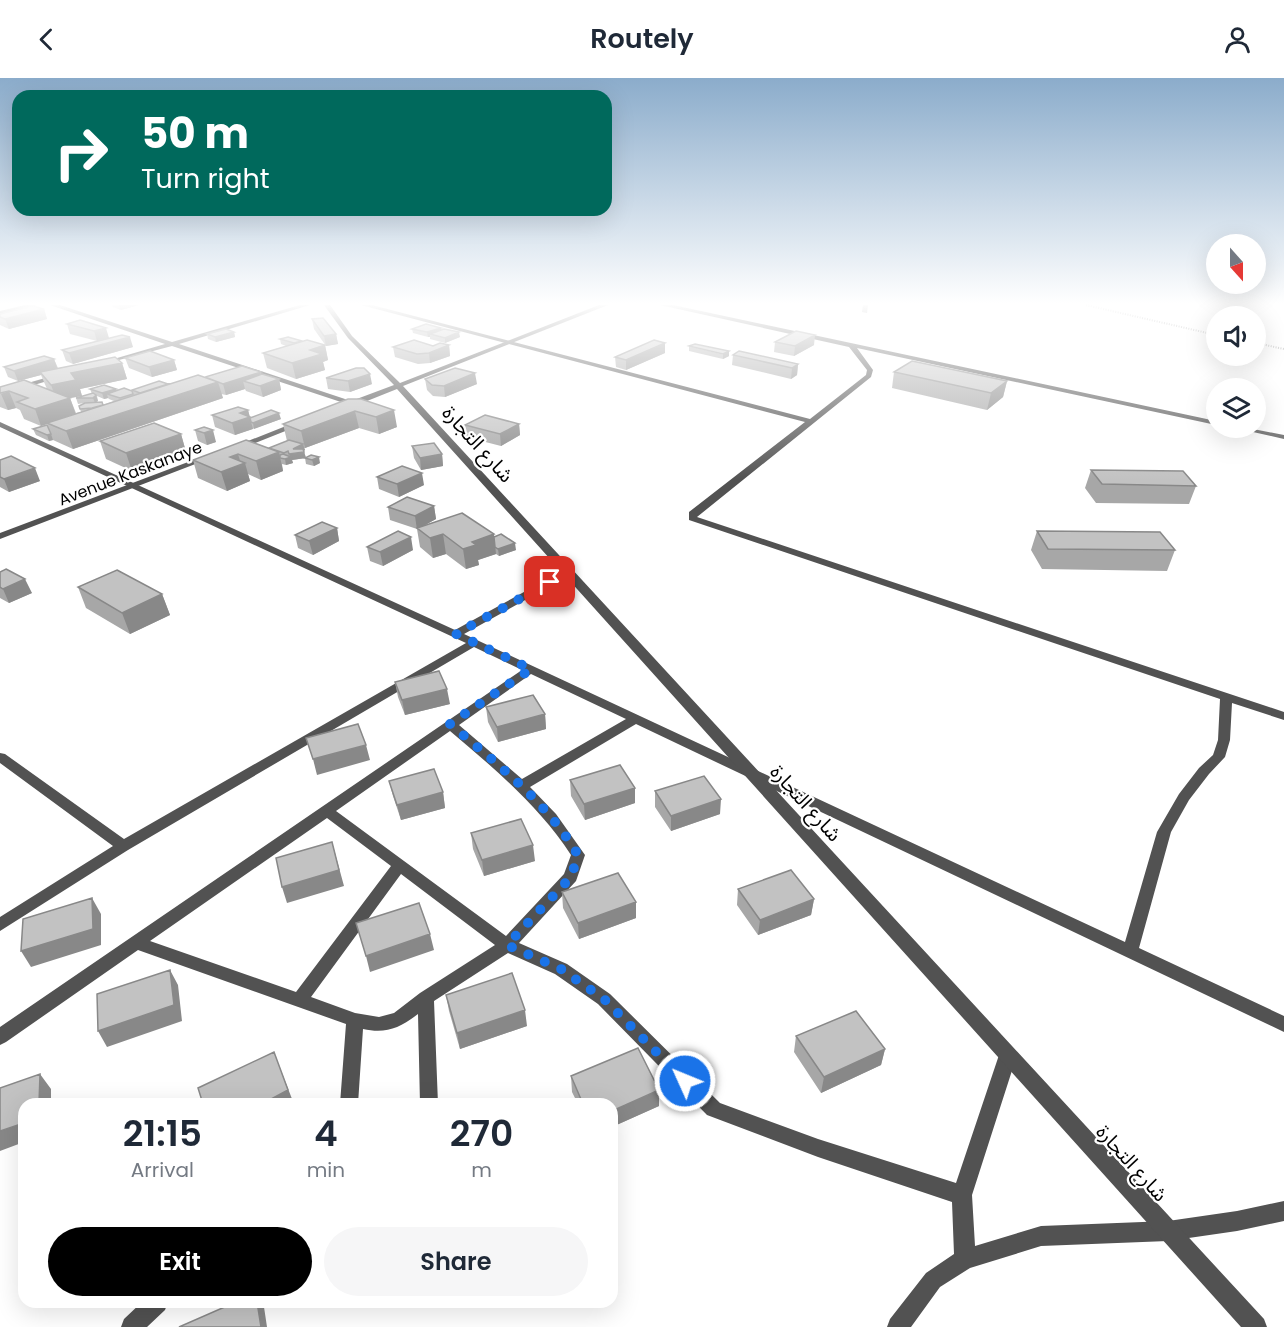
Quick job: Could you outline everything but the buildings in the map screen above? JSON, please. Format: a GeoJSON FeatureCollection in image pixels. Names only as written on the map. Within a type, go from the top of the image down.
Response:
{"type":"FeatureCollection","features":[{"type":"Feature","properties":{"kind":"street"},"geometry":{"type":"LineString","coordinates":[[91,367],[104,363]]}},
{"type":"Feature","properties":{"kind":"street"},"geometry":{"type":"LineString","coordinates":[[230,363],[353,403]]}},
{"type":"Feature","properties":{"kind":"street","name":"شارع التجارة"},"geometry":{"type":"LineString","coordinates":[[376,363],[1256,1327]]}},
{"type":"Feature","properties":{"kind":"street"},"geometry":{"type":"LineString","coordinates":[[342,408],[453,363]]}},
{"type":"Feature","properties":{"kind":"street"},"geometry":{"type":"LineString","coordinates":[[589,363],[810,421]]}},
{"type":"Feature","properties":{"kind":"street"},"geometry":{"type":"LineString","coordinates":[[865,363],[870,370],[869,376],[692,514],[692,518],[1284,716]]}},
{"type":"Feature","properties":{"kind":"street"},"geometry":{"type":"LineString","coordinates":[[937,363],[1206,421]]}},
{"type":"Feature","properties":{"kind":"street"},"geometry":{"type":"LineString","coordinates":[[0,393],[68,374]]}},
{"type":"Feature","properties":{"kind":"street","name":"Avenue Kaskanaye"},"geometry":{"type":"LineString","coordinates":[[232,449],[309,420]]}},
{"type":"Feature","properties":{"kind":"street"},"geometry":{"type":"LineString","coordinates":[[0,424],[474,642],[1284,1024]]}},
{"type":"Feature","properties":{"kind":"street"},"geometry":{"type":"LineString","coordinates":[[1266,433],[1284,437]]}},
{"type":"Feature","properties":{"kind":"street","name":"Avenue Kaskanaye"},"geometry":{"type":"LineString","coordinates":[[0,536],[220,453]]}},
{"type":"Feature","properties":{"kind":"street"},"geometry":{"type":"LineString","coordinates":[[456,634],[568,572]]}},
{"type":"Feature","properties":{"kind":"street"},"geometry":{"type":"LineString","coordinates":[[0,925],[123,846],[474,642]]}},
{"type":"Feature","properties":{"kind":"street"},"geometry":{"type":"LineString","coordinates":[[0,1037],[531,669]]}},
{"type":"Feature","properties":{"kind":"street"},"geometry":{"type":"LineString","coordinates":[[1130,951],[1164,832],[1184,797],[1204,771],[1219,757],[1224,740],[1226,697]]}},
{"type":"Feature","properties":{"kind":"street"},"geometry":{"type":"LineString","coordinates":[[523,785],[635,719]]}},
{"type":"Feature","properties":{"kind":"street"},"geometry":{"type":"LineString","coordinates":[[136,943],[355,1020],[379,1025],[399,1019],[426,998],[507,945],[571,877],[578,855],[564,831],[523,785],[450,724]]}},
{"type":"Feature","properties":{"kind":"street"},"geometry":{"type":"LineString","coordinates":[[0,757],[123,846]]}},
{"type":"Feature","properties":{"kind":"street"},"geometry":{"type":"LineString","coordinates":[[326,810],[507,945],[561,969],[604,999],[714,1109],[807,1144],[962,1196]]}},
{"type":"Feature","properties":{"kind":"street"},"geometry":{"type":"LineString","coordinates":[[299,1001],[400,865]]}},
{"type":"Feature","properties":{"kind":"street"},"geometry":{"type":"LineString","coordinates":[[426,998],[429,1098]]}},
{"type":"Feature","properties":{"kind":"street"},"geometry":{"type":"LineString","coordinates":[[349,1098],[355,1020]]}},
{"type":"Feature","properties":{"kind":"street"},"geometry":{"type":"LineString","coordinates":[[965,1259],[962,1196],[1008,1055]]}},
{"type":"Feature","properties":{"kind":"street"},"geometry":{"type":"LineString","coordinates":[[898,1327],[933,1280],[965,1259],[1041,1236],[1168,1231],[1237,1221],[1284,1211]]}},
{"type":"Feature","properties":{"kind":"street"},"geometry":{"type":"LineString","coordinates":[[132,1327],[151,1308]]}},
{"type":"Feature","properties":{"kind":"route"},"geometry":{"type":"LineString","coordinates":[[550,582],[456,634],[531,669],[450,724],[523,785],[564,831],[578,855],[571,877],[507,945],[561,969],[604,999],[685,1081]]}}]}
